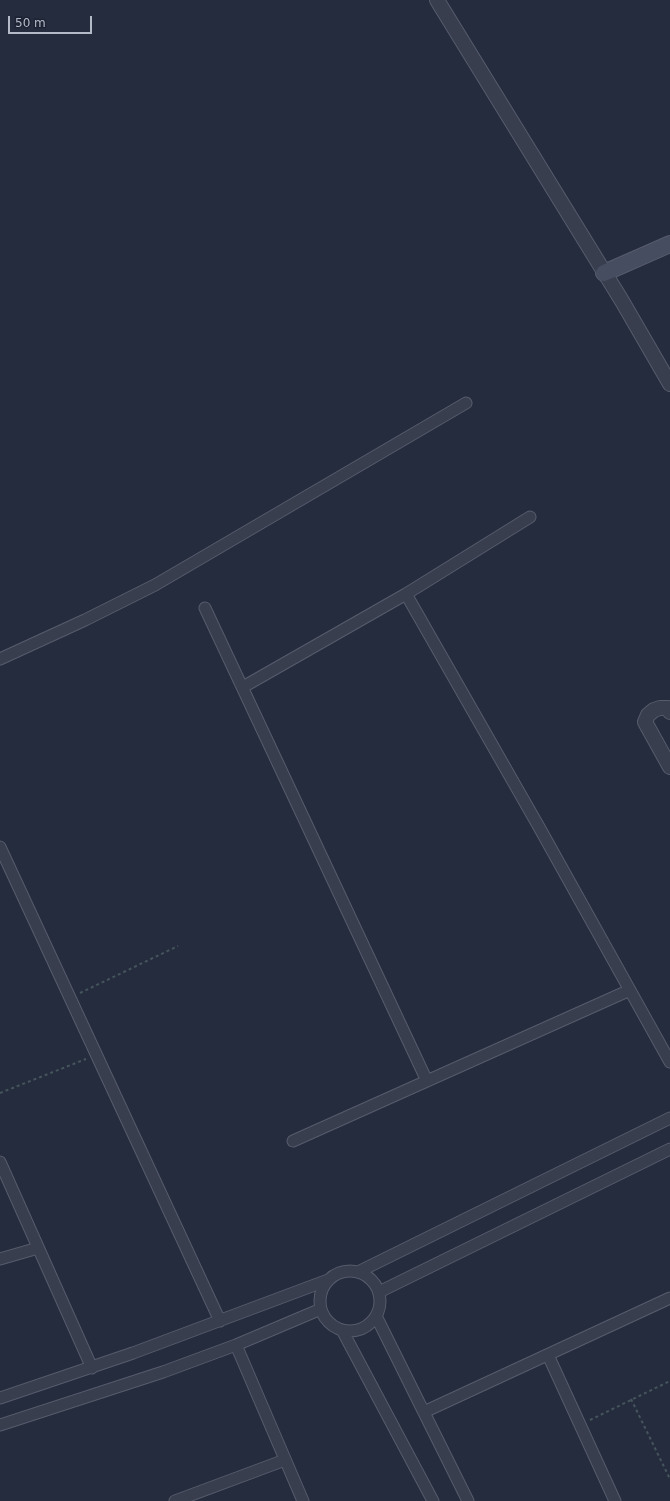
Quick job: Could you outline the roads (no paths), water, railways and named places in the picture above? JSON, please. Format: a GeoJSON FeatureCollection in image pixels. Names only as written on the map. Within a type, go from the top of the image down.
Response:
{"type":"FeatureCollection","features":[{"type":"Feature","properties":{"kind":"main road"},"geometry":{"type":"LineString","coordinates":[[604,273],[670,244]]}},
{"type":"Feature","properties":{"kind":"street"},"geometry":{"type":"LineString","coordinates":[[437,0],[670,384]]}},
{"type":"Feature","properties":{"kind":"street"},"geometry":{"type":"LineString","coordinates":[[0,659],[85,620],[155,585],[466,403]]}},
{"type":"Feature","properties":{"kind":"street"},"geometry":{"type":"LineString","coordinates":[[243,687],[406,594],[530,517]]}},
{"type":"Feature","properties":{"kind":"street"},"geometry":{"type":"LineString","coordinates":[[406,594],[539,827],[670,1062]]}},
{"type":"Feature","properties":{"kind":"street"},"geometry":{"type":"LineString","coordinates":[[205,608],[427,1081]]}},
{"type":"Feature","properties":{"kind":"street"},"geometry":{"type":"LineString","coordinates":[[670,712],[668,708],[654,710],[648,715],[645,722],[670,767]]}},
{"type":"Feature","properties":{"kind":"street"},"geometry":{"type":"LineString","coordinates":[[0,847],[220,1321]]}},
{"type":"Feature","properties":{"kind":"street"},"geometry":{"type":"LineString","coordinates":[[293,1141],[630,990]]}},
{"type":"Feature","properties":{"kind":"street"},"geometry":{"type":"LineString","coordinates":[[358,1272],[670,1118]]}},
{"type":"Feature","properties":{"kind":"street"},"geometry":{"type":"LineString","coordinates":[[379,1292],[670,1149]]}},
{"type":"Feature","properties":{"kind":"street"},"geometry":{"type":"LineString","coordinates":[[0,1162],[92,1368]]}},
{"type":"Feature","properties":{"kind":"street"},"geometry":{"type":"LineString","coordinates":[[0,1259],[38,1248]]}},
{"type":"Feature","properties":{"kind":"street"},"geometry":{"type":"LineString","coordinates":[[345,1271],[358,1272],[369,1277],[377,1286],[380,1304],[376,1316],[372,1322],[358,1330],[342,1330],[329,1323],[324,1316],[321,1309],[320,1294],[323,1286],[335,1275],[345,1271]]}},
{"type":"Feature","properties":{"kind":"street"},"geometry":{"type":"LineString","coordinates":[[0,1398],[92,1368],[328,1280]]}},
{"type":"Feature","properties":{"kind":"street"},"geometry":{"type":"LineString","coordinates":[[424,1412],[670,1298]]}},
{"type":"Feature","properties":{"kind":"street"},"geometry":{"type":"LineString","coordinates":[[0,1426],[236,1345],[321,1309]]}},
{"type":"Feature","properties":{"kind":"street"},"geometry":{"type":"LineString","coordinates":[[376,1316],[468,1501]]}},
{"type":"Feature","properties":{"kind":"street"},"geometry":{"type":"LineString","coordinates":[[342,1330],[433,1501]]}},
{"type":"Feature","properties":{"kind":"street"},"geometry":{"type":"LineString","coordinates":[[236,1345],[303,1501]]}},
{"type":"Feature","properties":{"kind":"street"},"geometry":{"type":"LineString","coordinates":[[548,1355],[615,1501]]}},
{"type":"Feature","properties":{"kind":"street"},"geometry":{"type":"LineString","coordinates":[[175,1501],[286,1460]]}}]}
